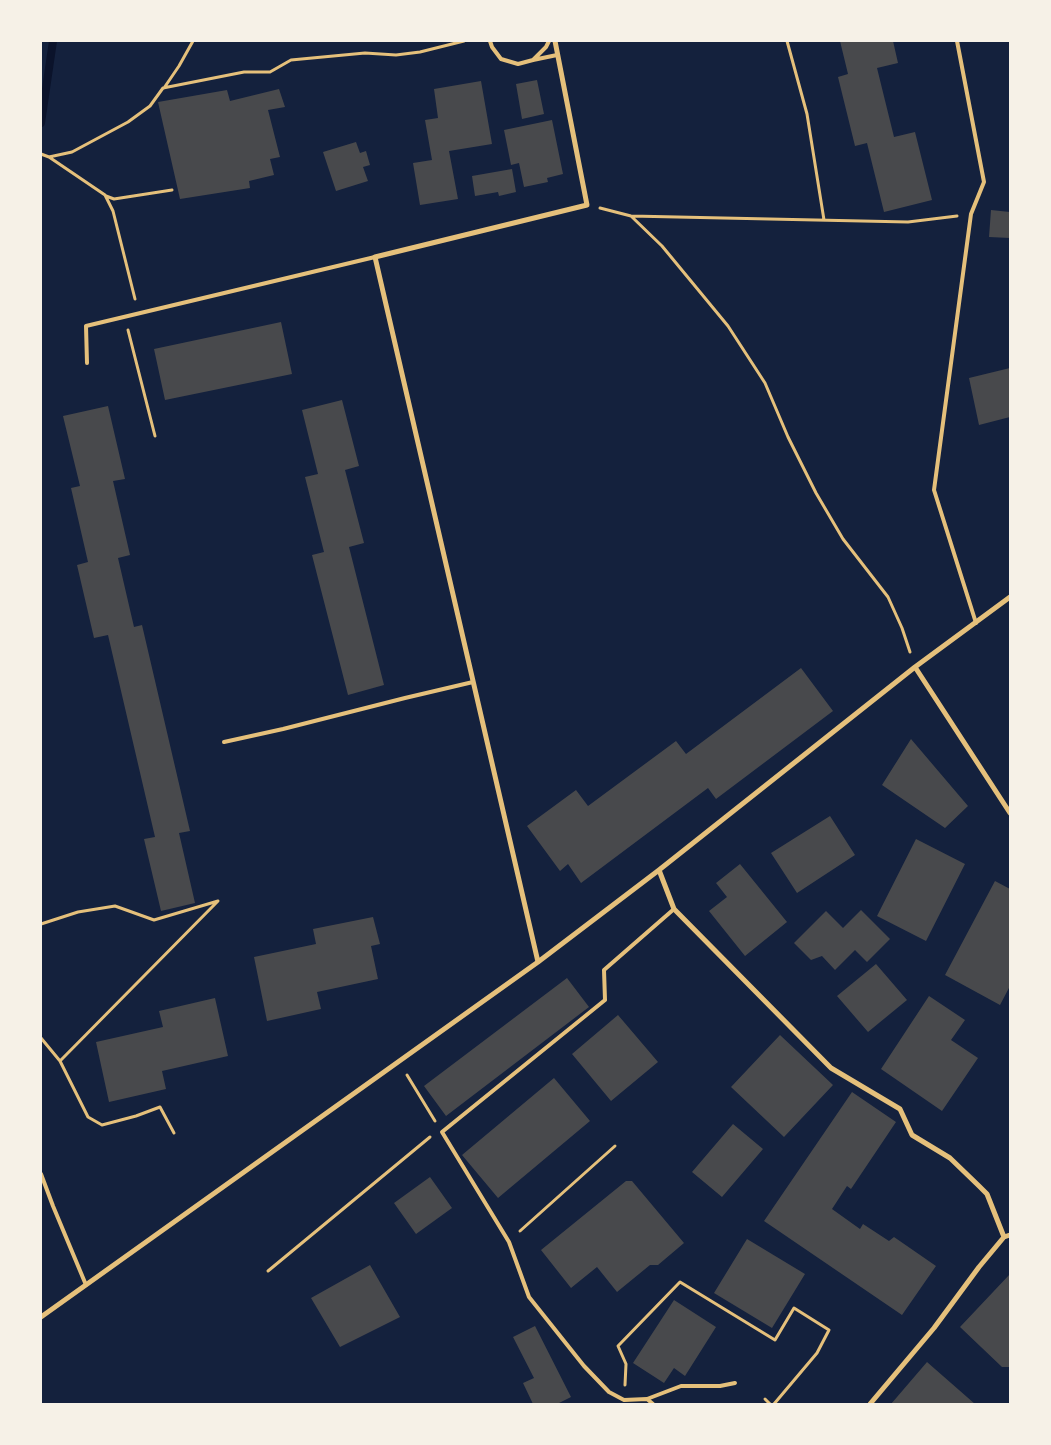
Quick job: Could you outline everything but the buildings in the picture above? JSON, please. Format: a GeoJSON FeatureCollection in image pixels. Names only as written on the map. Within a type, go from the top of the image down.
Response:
{"type":"FeatureCollection","features":[{"type":"Feature","properties":{"kind":"street"},"geometry":{"type":"LineString","coordinates":[[538,962],[375,257],[588,204],[555,41]]}},
{"type":"Feature","properties":{"kind":"street"},"geometry":{"type":"LineString","coordinates":[[41,1318],[538,962],[659,870],[915,668],[1010,597]]}},
{"type":"Feature","properties":{"kind":"street"},"geometry":{"type":"LineString","coordinates":[[915,668],[1010,813]]}},
{"type":"Feature","properties":{"kind":"street"},"geometry":{"type":"LineString","coordinates":[[659,870],[674,909],[832,1068],[900,1109],[912,1135],[950,1158],[979,1186],[987,1194],[1007,1236],[979,1267],[934,1328],[870,1404]]}},
{"type":"Feature","properties":{"kind":"lane"},"geometry":{"type":"LineString","coordinates":[[490,41],[501,59],[518,64],[557,55]]}},
{"type":"Feature","properties":{"kind":"lane"},"geometry":{"type":"LineString","coordinates":[[533,60],[546,47],[549,41]]}},
{"type":"Feature","properties":{"kind":"lane"},"geometry":{"type":"LineString","coordinates":[[957,41],[984,182],[971,214],[934,490],[976,623]]}},
{"type":"Feature","properties":{"kind":"lane"},"geometry":{"type":"LineString","coordinates":[[87,363],[86,326],[375,257]]}},
{"type":"Feature","properties":{"kind":"lane"},"geometry":{"type":"LineString","coordinates":[[224,742],[473,682]]}},
{"type":"Feature","properties":{"kind":"lane"},"geometry":{"type":"LineString","coordinates":[[674,909],[604,970],[605,1000],[442,1132],[509,1242],[529,1297],[584,1366],[610,1392],[624,1400],[647,1399],[681,1386],[735,1384]]}},
{"type":"Feature","properties":{"kind":"lane"},"geometry":{"type":"LineString","coordinates":[[41,1174],[86,1285]]}},
{"type":"Feature","properties":{"kind":"lane"},"geometry":{"type":"LineString","coordinates":[[647,1399],[653,1404]]}},
{"type":"Feature","properties":{"kind":"path"},"geometry":{"type":"LineString","coordinates":[[49,157],[72,152],[128,122],[150,106],[179,66],[192,41]]}},
{"type":"Feature","properties":{"kind":"path"},"geometry":{"type":"LineString","coordinates":[[163,88],[244,72],[270,72],[291,60],[365,53],[396,55],[420,52],[464,41]]}},
{"type":"Feature","properties":{"kind":"path"},"geometry":{"type":"LineString","coordinates":[[787,41],[808,114],[824,220]]}},
{"type":"Feature","properties":{"kind":"path"},"geometry":{"type":"LineString","coordinates":[[41,154],[49,157],[105,196],[114,199],[172,190]]}},
{"type":"Feature","properties":{"kind":"path"},"geometry":{"type":"LineString","coordinates":[[105,196],[113,211],[139,314]]}},
{"type":"Feature","properties":{"kind":"path"},"geometry":{"type":"LineString","coordinates":[[588,204],[631,216],[908,222],[971,214]]}},
{"type":"Feature","properties":{"kind":"path"},"geometry":{"type":"LineString","coordinates":[[631,216],[662,246],[728,326],[765,383],[788,436],[842,539],[888,597],[902,628],[915,668]]}},
{"type":"Feature","properties":{"kind":"path"},"geometry":{"type":"LineString","coordinates":[[125,318],[155,436]]}},
{"type":"Feature","properties":{"kind":"path"},"geometry":{"type":"LineString","coordinates":[[41,924],[78,912],[115,906],[154,920],[218,901],[60,1061]]}},
{"type":"Feature","properties":{"kind":"path"},"geometry":{"type":"LineString","coordinates":[[41,1038],[60,1061],[88,1118],[102,1125],[160,1107],[174,1133]]}},
{"type":"Feature","properties":{"kind":"path"},"geometry":{"type":"LineString","coordinates":[[268,1271],[428,1138],[442,1132],[399,1061]]}},
{"type":"Feature","properties":{"kind":"path"},"geometry":{"type":"LineString","coordinates":[[509,1242],[615,1146]]}},
{"type":"Feature","properties":{"kind":"path"},"geometry":{"type":"LineString","coordinates":[[624,1400],[626,1364],[618,1346],[680,1282],[775,1340],[794,1308],[830,1330],[817,1352],[774,1404]]}},
{"type":"Feature","properties":{"kind":"path"},"geometry":{"type":"LineString","coordinates":[[765,1399],[770,1404]]}},
{"type":"Feature","properties":{"kind":"waterway"},"geometry":{"type":"LineString","coordinates":[[41,123],[53,41]]}}]}
